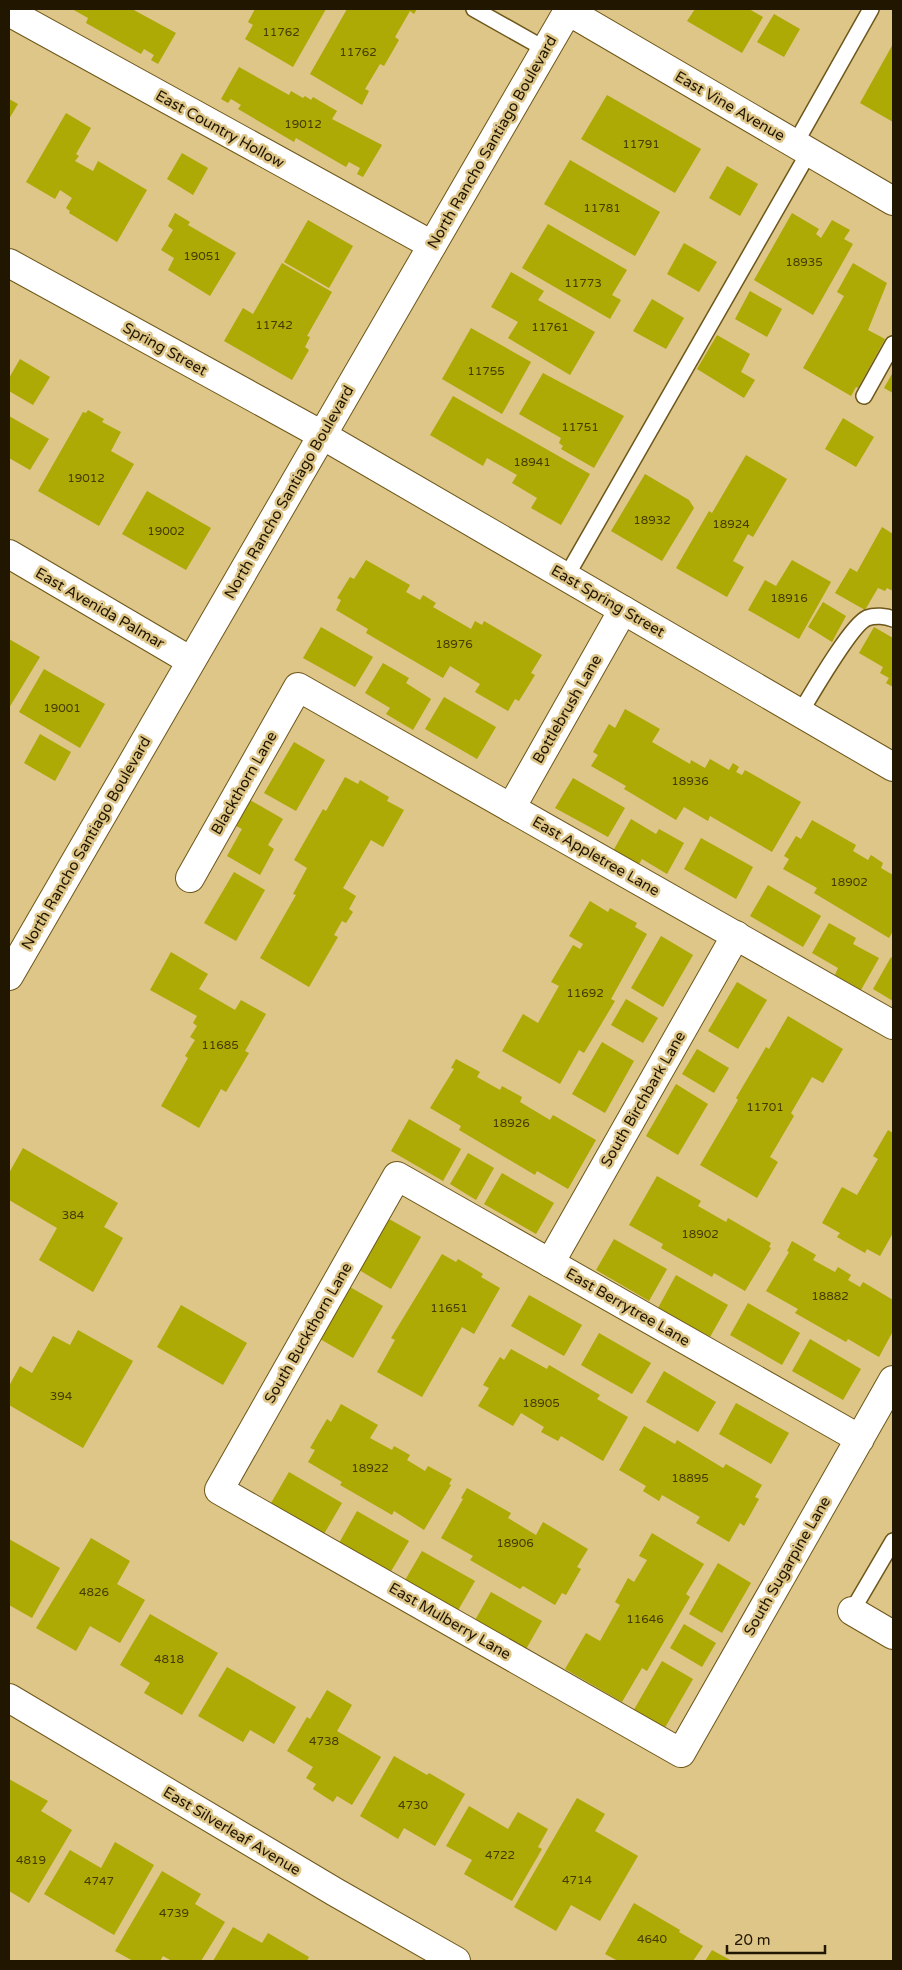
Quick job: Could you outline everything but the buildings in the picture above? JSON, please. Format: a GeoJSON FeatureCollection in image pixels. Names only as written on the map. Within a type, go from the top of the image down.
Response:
{"type":"FeatureCollection","features":[{"type":"Feature","properties":{"kind":"street","name":"North Rancho Santiago Boulevard"},"geometry":{"type":"LineString","coordinates":[[9,976],[568,10]]}},
{"type":"Feature","properties":{"kind":"street","name":"East Vine Avenue"},"geometry":{"type":"LineString","coordinates":[[568,10],[893,201]]}},
{"type":"Feature","properties":{"kind":"street","name":"East Country Hollow"},"geometry":{"type":"LineString","coordinates":[[9,12],[432,246]]}},
{"type":"Feature","properties":{"kind":"street","name":"Spring Street"},"geometry":{"type":"LineString","coordinates":[[9,263],[322,435]]}},
{"type":"Feature","properties":{"kind":"street","name":"East Spring Street"},"geometry":{"type":"LineString","coordinates":[[322,435],[800,713],[892,763]]}},
{"type":"Feature","properties":{"kind":"street","name":"East Avenida Palmar"},"geometry":{"type":"LineString","coordinates":[[9,554],[191,661]]}},
{"type":"Feature","properties":{"kind":"street","name":"Bottlebrush Lane"},"geometry":{"type":"LineString","coordinates":[[511,808],[623,610]]}},
{"type":"Feature","properties":{"kind":"street","name":"East Appletree Lane"},"geometry":{"type":"LineString","coordinates":[[298,687],[893,1025]]}},
{"type":"Feature","properties":{"kind":"street","name":"Blackthorn Lane"},"geometry":{"type":"LineString","coordinates":[[190,878],[298,687]]}},
{"type":"Feature","properties":{"kind":"street","name":"South Birchbark Lane"},"geometry":{"type":"LineString","coordinates":[[550,1263],[736,935]]}},
{"type":"Feature","properties":{"kind":"street","name":"East Berrytree Lane"},"geometry":{"type":"LineString","coordinates":[[397,1176],[860,1439]]}},
{"type":"Feature","properties":{"kind":"street","name":"South Buckthorn Lane"},"geometry":{"type":"LineString","coordinates":[[219,1490],[397,1176]]}},
{"type":"Feature","properties":{"kind":"street","name":"South Sugarpine Lane"},"geometry":{"type":"LineString","coordinates":[[681,1753],[893,1380]]}},
{"type":"Feature","properties":{"kind":"street","name":"East Mulberry Lane"},"geometry":{"type":"LineString","coordinates":[[219,1490],[681,1753]]}},
{"type":"Feature","properties":{"kind":"street"},"geometry":{"type":"LineString","coordinates":[[852,1611],[893,1636]]}},
{"type":"Feature","properties":{"kind":"street","name":"East Silverleaf Avenue"},"geometry":{"type":"LineString","coordinates":[[9,1698],[335,1892],[456,1961]]}},
{"type":"Feature","properties":{"kind":"lane"},"geometry":{"type":"LineString","coordinates":[[474,9],[545,49]]}},
{"type":"Feature","properties":{"kind":"lane"},"geometry":{"type":"LineString","coordinates":[[566,577],[802,148],[872,9]]}},
{"type":"Feature","properties":{"kind":"lane"},"geometry":{"type":"LineString","coordinates":[[864,396],[893,344]]}},
{"type":"Feature","properties":{"kind":"lane"},"geometry":{"type":"LineString","coordinates":[[800,713],[850,634],[866,618],[886,616],[893,620]]}},
{"type":"Feature","properties":{"kind":"lane"},"geometry":{"type":"LineString","coordinates":[[852,1611],[893,1541]]}}]}
